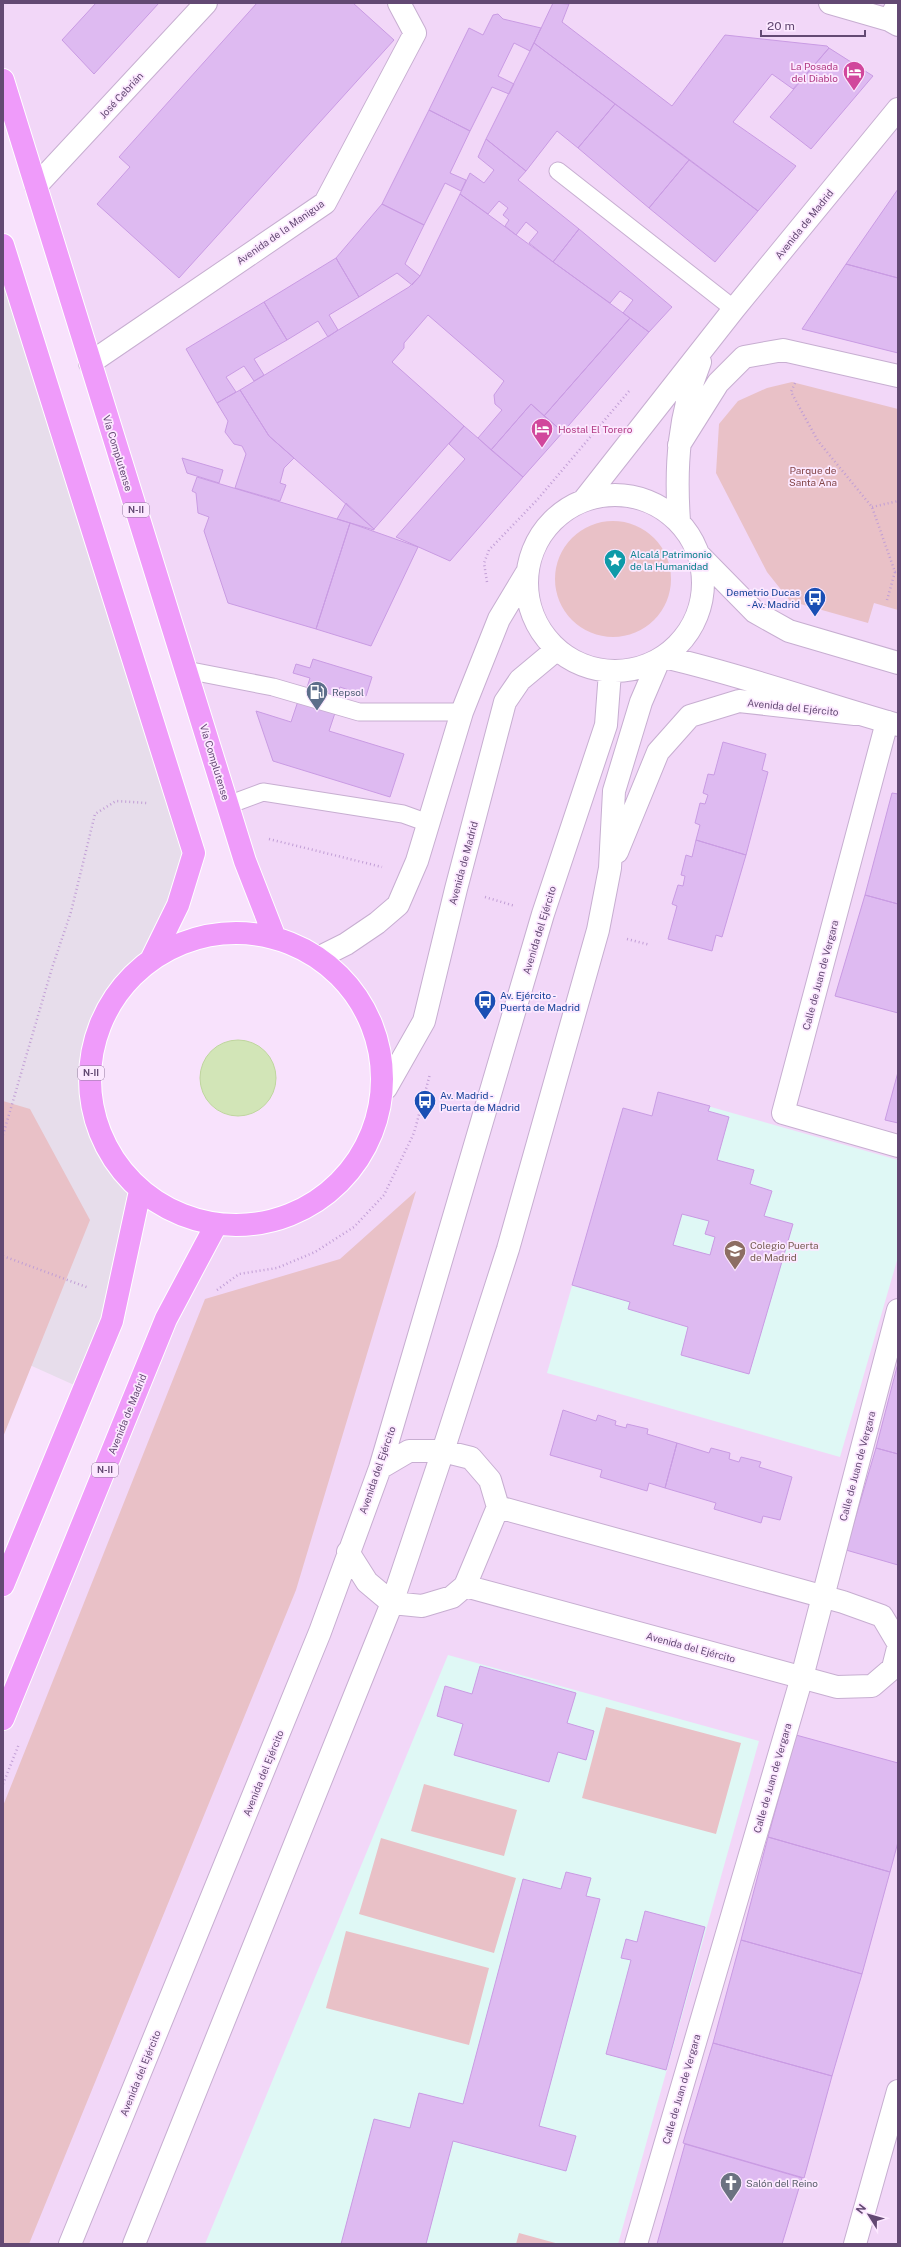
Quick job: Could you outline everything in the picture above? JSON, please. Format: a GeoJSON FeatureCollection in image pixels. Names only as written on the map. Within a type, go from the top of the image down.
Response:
{"type":"FeatureCollection","features":[{"type":"Feature","properties":{"kind":"main road","name":"Vía Complutense"},"geometry":{"type":"LineString","coordinates":[[3,80],[245,861],[276,938]]}},
{"type":"Feature","properties":{"kind":"main road","name":"N-II"},"geometry":{"type":"LineString","coordinates":[[3,245],[194,853],[178,905],[151,960]]}},
{"type":"Feature","properties":{"kind":"main road","name":"N-II"},"geometry":{"type":"LineString","coordinates":[[236,932],[276,938],[318,958],[354,991],[369,1017],[381,1052],[386,1088],[373,1131],[351,1170],[318,1201],[270,1222],[216,1225],[176,1214],[140,1191],[102,1141],[89,1088],[95,1038],[117,993],[151,960],[196,938],[236,932]]}},
{"type":"Feature","properties":{"kind":"main road"},"geometry":{"type":"LineString","coordinates":[[3,1585],[112,1321],[140,1191]]}},
{"type":"Feature","properties":{"kind":"main road","name":"Avenida de Madrid"},"geometry":{"type":"LineString","coordinates":[[3,1719],[166,1319],[216,1225]]}},
{"type":"Feature","properties":{"kind":"street","name":"José Cebrián"},"geometry":{"type":"LineString","coordinates":[[36,186],[206,3]]}},
{"type":"Feature","properties":{"kind":"street","name":"Avenida de la Manigua"},"geometry":{"type":"LineString","coordinates":[[90,363],[325,203],[415,32],[399,3]]}},
{"type":"Feature","properties":{"kind":"street"},"geometry":{"type":"LineString","coordinates":[[830,3],[895,16]]}},
{"type":"Feature","properties":{"kind":"street","name":"Avenida de Madrid"},"geometry":{"type":"LineString","coordinates":[[584,500],[734,309],[898,110]]}},
{"type":"Feature","properties":{"kind":"street","name":"Avenida de Madrid"},"geometry":{"type":"LineString","coordinates":[[679,521],[676,484],[678,445],[689,392],[710,339]]}},
{"type":"Feature","properties":{"kind":"street"},"geometry":{"type":"LineString","coordinates":[[678,445],[718,382],[744,357],[783,350],[898,376]]}},
{"type":"Feature","properties":{"kind":"street"},"geometry":{"type":"LineString","coordinates":[[318,958],[346,944],[377,923],[398,905],[412,876],[462,712],[499,619],[526,574],[532,550],[545,529],[562,511],[584,500],[609,494],[635,497],[659,506],[679,521],[691,537],[699,555],[703,583],[699,612],[685,637],[661,658],[644,667],[627,671],[610,672],[591,669],[572,662],[556,650],[538,628],[528,602],[526,574]]}},
{"type":"Feature","properties":{"kind":"street"},"geometry":{"type":"LineString","coordinates":[[699,555],[755,612],[789,631],[898,663]]}},
{"type":"Feature","properties":{"kind":"street","name":"Avenida de Madrid"},"geometry":{"type":"LineString","coordinates":[[386,1088],[424,1021],[456,889],[505,702],[520,680],[556,650]]}},
{"type":"Feature","properties":{"kind":"street"},"geometry":{"type":"LineString","coordinates":[[661,658],[720,670],[855,714],[893,724]]}},
{"type":"Feature","properties":{"kind":"street","name":"Avenida del Ejército"},"geometry":{"type":"LineString","coordinates":[[134,2244],[392,1603],[443,1451],[510,1242],[598,930],[610,868],[614,791],[641,702],[661,658]]}},
{"type":"Feature","properties":{"kind":"street","name":"Avenida del Ejército"},"geometry":{"type":"LineString","coordinates":[[70,2244],[320,1632],[380,1468],[543,914],[606,725],[610,672]]}},
{"type":"Feature","properties":{"kind":"street","name":"Avenida del Ejército"},"geometry":{"type":"LineString","coordinates":[[610,868],[658,752],[690,716],[739,701],[855,714]]}},
{"type":"Feature","properties":{"kind":"street","name":"Calle de Juan de Vergara"},"geometry":{"type":"LineString","coordinates":[[893,724],[783,1113],[898,1146]]}},
{"type":"Feature","properties":{"kind":"street","name":"Calle de Juan de Vergara"},"geometry":{"type":"LineString","coordinates":[[636,2244],[802,1677],[898,1310]]}},
{"type":"Feature","properties":{"kind":"street"},"geometry":{"type":"LineString","coordinates":[[348,1552],[367,1582],[392,1603],[422,1606],[452,1597],[465,1586],[498,1507],[490,1480],[471,1458],[443,1451],[409,1451],[380,1468]]}},
{"type":"Feature","properties":{"kind":"street"},"geometry":{"type":"LineString","coordinates":[[498,1507],[824,1597],[882,1616],[898,1643]]}},
{"type":"Feature","properties":{"kind":"street","name":"Avenida del Ejército"},"geometry":{"type":"LineString","coordinates":[[465,1586],[837,1687],[872,1686],[893,1668],[898,1648]]}},
{"type":"Feature","properties":{"kind":"street"},"geometry":{"type":"LineString","coordinates":[[855,2244],[898,2091]]}},
{"type":"Feature","properties":{"kind":"lane"},"geometry":{"type":"LineString","coordinates":[[558,171],[734,309]]}},
{"type":"Feature","properties":{"kind":"lane"},"geometry":{"type":"LineString","coordinates":[[186,670],[273,687],[359,712],[462,712]]}},
{"type":"Feature","properties":{"kind":"lane"},"geometry":{"type":"LineString","coordinates":[[228,805],[263,792],[403,814],[428,823]]}},
{"type":"Feature","properties":{"kind":"path"},"geometry":{"type":"LineString","coordinates":[[796,380],[791,392],[818,441],[872,507],[896,572],[887,600]]}},
{"type":"Feature","properties":{"kind":"path"},"geometry":{"type":"LineString","coordinates":[[488,589],[484,563],[489,550],[537,500],[632,387]]}},
{"type":"Feature","properties":{"kind":"path"},"geometry":{"type":"LineString","coordinates":[[872,507],[898,501]]}},
{"type":"Feature","properties":{"kind":"path"},"geometry":{"type":"LineString","coordinates":[[3,1135],[52,968],[71,912],[96,814],[116,801],[140,802],[180,809]]}},
{"type":"Feature","properties":{"kind":"path"},"geometry":{"type":"LineString","coordinates":[[236,830],[379,866]]}},
{"type":"Feature","properties":{"kind":"path"},"geometry":{"type":"LineString","coordinates":[[212,1295],[239,1274],[277,1268],[315,1252],[354,1227],[384,1195],[414,1133],[431,1072]]}},
{"type":"Feature","properties":{"kind":"path"},"geometry":{"type":"LineString","coordinates":[[3,1256],[76,1285],[92,1289],[120,1287]]}},
{"type":"Feature","properties":{"kind":"path"},"geometry":{"type":"LineString","coordinates":[[3,1784],[21,1740]]}},
{"type":"Feature","properties":{"kind":"shaded area"},"geometry":{"type":"Polygon","coordinates":[[[3,3],[898,3],[898,2244],[3,2244],[3,1718],[216,1225],[270,1222],[318,1201],[351,1170],[373,1131],[386,1088],[381,1052],[369,1017],[354,991],[318,958],[275,938],[3,80],[3,3]]]}},
{"type":"Feature","properties":{"kind":"shaded area"},"geometry":{"type":"Polygon","coordinates":[[[3,245],[194,853],[151,960],[117,993],[95,1038],[89,1088],[102,1141],[140,1191],[83,1389],[3,1353],[3,245]]]}},
{"type":"Feature","properties":{"kind":"shaded area"},"geometry":{"type":"Polygon","coordinates":[[[231,1040],[245,1040],[259,1046],[270,1057],[276,1071],[276,1085],[273,1093],[265,1105],[259,1110],[245,1116],[231,1116],[217,1110],[206,1099],[200,1085],[200,1071],[206,1057],[217,1046],[231,1040]]]}},
{"type":"Feature","properties":{"kind":"shaded area","name":"Colegio Puerta de Madrid"},"geometry":{"type":"Polygon","coordinates":[[[658,1092],[898,1160],[898,1257],[840,1457],[547,1373],[623,1108],[652,1116],[658,1092]]]}},
{"type":"Feature","properties":{"kind":"shaded area"},"geometry":{"type":"Polygon","coordinates":[[[448,1655],[759,1741],[618,2244],[205,2244],[448,1655]]]}},
{"type":"Feature","properties":{"kind":"green space","name":"Parque de Santa Ana"},"geometry":{"type":"Polygon","coordinates":[[[792,382],[898,409],[898,610],[874,603],[868,623],[790,601],[767,572],[716,473],[719,424],[738,401],[767,388],[792,382]]]}},
{"type":"Feature","properties":{"kind":"green space"},"geometry":{"type":"Polygon","coordinates":[[[613,521],[624,522],[635,526],[654,538],[666,557],[670,568],[670,590],[666,601],[654,620],[635,632],[624,636],[613,637],[602,636],[591,632],[572,620],[560,601],[556,590],[555,579],[556,568],[560,557],[572,538],[591,526],[602,522],[613,521]]]}},
{"type":"Feature","properties":{"kind":"green space"},"geometry":{"type":"Polygon","coordinates":[[[3,1101],[30,1109],[90,1220],[3,1437],[3,1101]]]}},
{"type":"Feature","properties":{"kind":"green space"},"geometry":{"type":"Polygon","coordinates":[[[416,1191],[296,1590],[29,2244],[3,2244],[3,1806],[205,1299],[340,1259],[416,1191]]]}},
{"type":"Feature","properties":{"kind":"green space"},"geometry":{"type":"Polygon","coordinates":[[[606,1707],[741,1743],[716,1834],[582,1798],[606,1707]]]}},
{"type":"Feature","properties":{"kind":"green space"},"geometry":{"type":"Polygon","coordinates":[[[424,1784],[517,1810],[504,1856],[411,1831],[424,1784]]]}},
{"type":"Feature","properties":{"kind":"green space"},"geometry":{"type":"Polygon","coordinates":[[[381,1838],[516,1878],[494,1953],[359,1914],[381,1838]]]}},
{"type":"Feature","properties":{"kind":"green space"},"geometry":{"type":"Polygon","coordinates":[[[346,1931],[489,1968],[469,2045],[326,2008],[346,1931]]]}},
{"type":"Feature","properties":{"kind":"green space"},"geometry":{"type":"Polygon","coordinates":[[[519,2233],[559,2244],[516,2244],[519,2233]]]}},
{"type":"Feature","properties":{"kind":"building"},"geometry":{"type":"Polygon","coordinates":[[[96,3],[159,3],[94,74],[62,40],[96,3]]]}},
{"type":"Feature","properties":{"kind":"building"},"geometry":{"type":"Polygon","coordinates":[[[257,3],[353,3],[394,40],[179,278],[97,204],[130,167],[119,157],[257,3]]]}},
{"type":"Feature","properties":{"kind":"building"},"geometry":{"type":"Polygon","coordinates":[[[553,3],[569,4],[562,22],[672,106],[725,35],[827,46],[829,48],[793,89],[772,74],[733,122],[796,166],[758,211],[534,43],[553,3]]]}},
{"type":"Feature","properties":{"kind":"building"},"geometry":{"type":"Polygon","coordinates":[[[498,14],[503,19],[541,28],[530,51],[514,43],[498,76],[514,84],[509,94],[492,87],[470,131],[429,110],[469,28],[483,35],[493,15],[498,14]]]}},
{"type":"Feature","properties":{"kind":"building"},"geometry":{"type":"Polygon","coordinates":[[[534,43],[615,104],[578,148],[557,131],[526,171],[486,139],[534,43]]]}},
{"type":"Feature","properties":{"kind":"building"},"geometry":{"type":"Polygon","coordinates":[[[829,48],[873,76],[811,149],[770,117],[829,48]]]}},
{"type":"Feature","properties":{"kind":"building"},"geometry":{"type":"Polygon","coordinates":[[[615,104],[689,160],[649,208],[578,148],[615,104]]]}},
{"type":"Feature","properties":{"kind":"building"},"geometry":{"type":"Polygon","coordinates":[[[429,110],[470,131],[450,173],[466,180],[461,191],[445,183],[424,225],[382,204],[429,110]]]}},
{"type":"Feature","properties":{"kind":"building"},"geometry":{"type":"Polygon","coordinates":[[[486,139],[526,171],[518,180],[579,229],[553,262],[529,243],[538,232],[526,222],[516,235],[505,226],[509,220],[503,215],[508,208],[499,201],[488,214],[460,194],[470,173],[484,183],[494,170],[478,157],[486,139]]]}},
{"type":"Feature","properties":{"kind":"building"},"geometry":{"type":"Polygon","coordinates":[[[689,160],[758,211],[715,262],[649,208],[689,160]]]}},
{"type":"Feature","properties":{"kind":"building"},"geometry":{"type":"Polygon","coordinates":[[[898,189],[898,278],[846,264],[898,189]]]}},
{"type":"Feature","properties":{"kind":"building"},"geometry":{"type":"Polygon","coordinates":[[[460,194],[630,318],[544,416],[531,404],[491,450],[478,438],[502,410],[495,404],[494,395],[504,381],[428,315],[404,343],[404,348],[392,362],[464,426],[374,529],[269,436],[240,390],[409,287],[420,276],[460,194]]]}},
{"type":"Feature","properties":{"kind":"building"},"geometry":{"type":"Polygon","coordinates":[[[382,204],[424,225],[405,264],[420,276],[412,285],[397,273],[359,297],[336,258],[382,204]]]}},
{"type":"Feature","properties":{"kind":"building"},"geometry":{"type":"Polygon","coordinates":[[[579,229],[672,307],[649,332],[623,313],[633,300],[620,291],[610,303],[553,262],[579,229]]]}},
{"type":"Feature","properties":{"kind":"building"},"geometry":{"type":"Polygon","coordinates":[[[336,258],[359,297],[329,315],[338,330],[328,337],[318,321],[287,340],[264,302],[336,258]]]}},
{"type":"Feature","properties":{"kind":"building"},"geometry":{"type":"Polygon","coordinates":[[[846,264],[898,278],[898,353],[802,329],[846,264]]]}},
{"type":"Feature","properties":{"kind":"building"},"geometry":{"type":"Polygon","coordinates":[[[264,302],[287,340],[254,359],[264,375],[254,381],[244,366],[226,377],[236,392],[217,403],[186,349],[264,302]]]}},
{"type":"Feature","properties":{"kind":"building"},"geometry":{"type":"Polygon","coordinates":[[[630,318],[649,332],[563,432],[544,416],[630,318]]]}},
{"type":"Feature","properties":{"kind":"building"},"geometry":{"type":"Polygon","coordinates":[[[240,390],[269,436],[294,458],[284,468],[280,483],[286,485],[280,501],[235,488],[246,454],[242,446],[234,444],[225,432],[228,421],[217,403],[240,390]]]}},
{"type":"Feature","properties":{"kind":"building"},"geometry":{"type":"Polygon","coordinates":[[[531,404],[563,432],[523,477],[491,450],[531,404]]]}},
{"type":"Feature","properties":{"kind":"building"},"geometry":{"type":"Polygon","coordinates":[[[464,426],[523,477],[450,561],[396,537],[465,459],[449,444],[464,426]]]}},
{"type":"Feature","properties":{"kind":"building"},"geometry":{"type":"Polygon","coordinates":[[[182,458],[223,470],[219,483],[187,473],[182,458]]]}},
{"type":"Feature","properties":{"kind":"building"},"geometry":{"type":"Polygon","coordinates":[[[197,477],[350,523],[316,629],[228,603],[204,531],[209,517],[198,513],[196,493],[192,491],[197,477]]]}},
{"type":"Feature","properties":{"kind":"building"},"geometry":{"type":"Polygon","coordinates":[[[346,503],[374,529],[374,530],[337,519],[346,503]]]}},
{"type":"Feature","properties":{"kind":"building"},"geometry":{"type":"Polygon","coordinates":[[[350,523],[418,547],[371,646],[316,629],[350,523]]]}},
{"type":"Feature","properties":{"kind":"building"},"geometry":{"type":"Polygon","coordinates":[[[313,659],[372,677],[366,696],[340,687],[335,702],[338,704],[329,731],[404,754],[390,797],[273,761],[256,711],[291,722],[301,692],[305,694],[310,678],[293,673],[296,664],[310,668],[313,659]]]}},
{"type":"Feature","properties":{"kind":"building"},"geometry":{"type":"Polygon","coordinates":[[[723,742],[766,754],[762,770],[768,772],[746,855],[696,840],[700,825],[695,823],[700,803],[705,804],[708,795],[703,793],[708,774],[714,775],[723,742]]]}},
{"type":"Feature","properties":{"kind":"building"},"geometry":{"type":"Polygon","coordinates":[[[892,793],[898,794],[898,904],[865,895],[892,793]]]}},
{"type":"Feature","properties":{"kind":"building"},"geometry":{"type":"Polygon","coordinates":[[[696,840],[746,855],[722,937],[716,935],[712,951],[668,939],[677,906],[672,904],[678,885],[683,886],[685,876],[681,875],[686,855],[692,857],[696,840]]]}},
{"type":"Feature","properties":{"kind":"building"},"geometry":{"type":"Polygon","coordinates":[[[865,895],[898,904],[898,1013],[835,996],[865,895]]]}},
{"type":"Feature","properties":{"kind":"building"},"geometry":{"type":"Polygon","coordinates":[[[898,1072],[898,1123],[885,1120],[898,1072]]]}},
{"type":"Feature","properties":{"kind":"building"},"geometry":{"type":"Polygon","coordinates":[[[658,1092],[710,1106],[708,1111],[729,1117],[717,1160],[754,1170],[750,1184],[772,1191],[764,1216],[793,1224],[749,1374],[681,1355],[688,1327],[628,1309],[630,1302],[572,1285],[623,1108],[652,1116],[658,1092]],[[682,1214],[673,1245],[710,1255],[715,1237],[705,1234],[709,1221],[682,1214]]]}},
{"type":"Feature","properties":{"kind":"building"},"geometry":{"type":"Polygon","coordinates":[[[898,1363],[898,1454],[876,1448],[898,1363]]]}},
{"type":"Feature","properties":{"kind":"building"},"geometry":{"type":"Polygon","coordinates":[[[563,1410],[596,1421],[598,1415],[616,1421],[615,1425],[626,1428],[627,1424],[648,1429],[647,1434],[677,1443],[665,1488],[649,1483],[647,1491],[600,1477],[602,1470],[550,1455],[563,1410]]]}},
{"type":"Feature","properties":{"kind":"building"},"geometry":{"type":"Polygon","coordinates":[[[677,1443],[709,1453],[711,1448],[730,1453],[729,1459],[739,1462],[741,1457],[761,1462],[759,1467],[792,1477],[780,1520],[763,1516],[761,1523],[714,1509],[716,1503],[665,1488],[677,1443]]]}},
{"type":"Feature","properties":{"kind":"building"},"geometry":{"type":"Polygon","coordinates":[[[876,1448],[898,1454],[898,1565],[846,1550],[876,1448]]]}},
{"type":"Feature","properties":{"kind":"building"},"geometry":{"type":"Polygon","coordinates":[[[480,1666],[576,1693],[567,1723],[594,1731],[586,1760],[558,1752],[549,1782],[454,1755],[463,1724],[437,1716],[445,1686],[472,1694],[480,1666]]]}},
{"type":"Feature","properties":{"kind":"building"},"geometry":{"type":"Polygon","coordinates":[[[796,1735],[898,1763],[898,1842],[890,1872],[768,1837],[796,1735]]]}},
{"type":"Feature","properties":{"kind":"building"},"geometry":{"type":"Polygon","coordinates":[[[768,1837],[890,1872],[862,1974],[741,1940],[768,1837]]]}},
{"type":"Feature","properties":{"kind":"building"},"geometry":{"type":"Polygon","coordinates":[[[566,1872],[591,1878],[586,1896],[600,1899],[539,2126],[576,2136],[566,2171],[453,2141],[426,2244],[341,2244],[374,2119],[410,2128],[419,2093],[463,2104],[523,1879],[561,1889],[566,1872]]]}},
{"type":"Feature","properties":{"kind":"building"},"geometry":{"type":"Polygon","coordinates":[[[645,1911],[705,1927],[666,2070],[606,2054],[631,1960],[621,1958],[626,1939],[637,1942],[645,1911]]]}},
{"type":"Feature","properties":{"kind":"building"},"geometry":{"type":"Polygon","coordinates":[[[741,1940],[862,1974],[832,2076],[713,2043],[741,1940]]]}},
{"type":"Feature","properties":{"kind":"building"},"geometry":{"type":"Polygon","coordinates":[[[713,2043],[832,2076],[804,2178],[683,2143],[713,2043]]]}},
{"type":"Feature","properties":{"kind":"building","name":"Salón del Reino"},"geometry":{"type":"Polygon","coordinates":[[[685,2144],[802,2178],[782,2244],[657,2244],[685,2144]]]}},
{"type":"Feature","properties":{"kind":"place","name":"La Posada del Diablo"},"geometry":{"type":"Point","coordinates":[854,92]}},
{"type":"Feature","properties":{"kind":"place","name":"Hostal El Torero"},"geometry":{"type":"Point","coordinates":[542,448]}},
{"type":"Feature","properties":{"kind":"place","name":"Alcalá Patrimonio de la Humanidad"},"geometry":{"type":"Point","coordinates":[615,580]}},
{"type":"Feature","properties":{"kind":"place","name":"Demetrio Ducas - Av. Madrid"},"geometry":{"type":"Point","coordinates":[815,618]}},
{"type":"Feature","properties":{"kind":"place","name":"Repsol"},"geometry":{"type":"Point","coordinates":[317,712]}},
{"type":"Feature","properties":{"kind":"place","name":"Av. Ejército - Puerta de Madrid"},"geometry":{"type":"Point","coordinates":[485,1020]}},
{"type":"Feature","properties":{"kind":"place","name":"Av. Madrid - Puerta de Madrid"},"geometry":{"type":"Point","coordinates":[425,1120]}},
{"type":"Feature","properties":{"kind":"place","name":"Colegio Puerta de Madrid"},"geometry":{"type":"Point","coordinates":[735,1270]}},
{"type":"Feature","properties":{"kind":"place","name":"Salón del Reino"},"geometry":{"type":"Point","coordinates":[731,2202]}}]}
